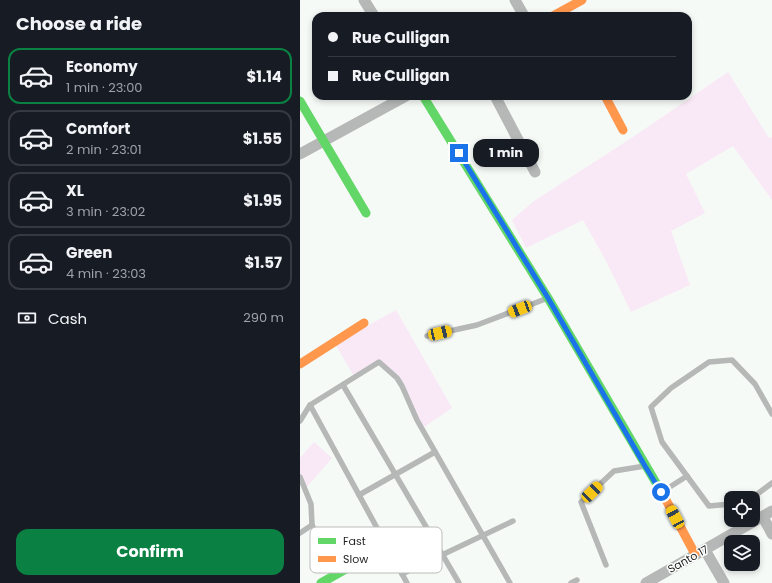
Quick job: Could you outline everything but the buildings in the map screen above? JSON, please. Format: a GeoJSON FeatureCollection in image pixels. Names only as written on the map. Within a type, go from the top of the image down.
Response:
{"type":"FeatureCollection","features":[{"type":"Feature","properties":{"kind":"street"},"geometry":{"type":"LineString","coordinates":[[364,0],[372,12]]}},
{"type":"Feature","properties":{"kind":"street"},"geometry":{"type":"LineString","coordinates":[[514,0],[522,12]]}},
{"type":"Feature","properties":{"kind":"street"},"geometry":{"type":"LineString","coordinates":[[561,12],[569,3],[582,0]]}},
{"type":"Feature","properties":{"kind":"street"},"geometry":{"type":"LineString","coordinates":[[300,154],[399,100]]}},
{"type":"Feature","properties":{"kind":"street"},"geometry":{"type":"LineString","coordinates":[[425,100],[548,298],[661,492],[700,552],[724,583]]}},
{"type":"Feature","properties":{"kind":"street"},"geometry":{"type":"LineString","coordinates":[[496,100],[535,172]]}},
{"type":"Feature","properties":{"kind":"street"},"geometry":{"type":"LineString","coordinates":[[607,100],[623,130]]}},
{"type":"Feature","properties":{"kind":"street"},"geometry":{"type":"LineString","coordinates":[[300,101],[366,213]]}},
{"type":"Feature","properties":{"kind":"street"},"geometry":{"type":"LineString","coordinates":[[300,364],[364,323]]}},
{"type":"Feature","properties":{"kind":"street"},"geometry":{"type":"LineString","coordinates":[[768,514],[772,534]]}},
{"type":"Feature","properties":{"kind":"street","name":"Santo 17"},"geometry":{"type":"LineString","coordinates":[[646,583],[768,514]]}},
{"type":"Feature","properties":{"kind":"street"},"geometry":{"type":"LineString","coordinates":[[321,583],[337,573]]}},
{"type":"Feature","properties":{"kind":"lane"},"geometry":{"type":"LineString","coordinates":[[427,336],[477,325],[548,298]]}},
{"type":"Feature","properties":{"kind":"lane"},"geometry":{"type":"LineString","coordinates":[[724,505],[709,506],[662,442],[652,407],[671,388],[708,362],[732,360],[755,384],[772,414]]}},
{"type":"Feature","properties":{"kind":"lane"},"geometry":{"type":"LineString","coordinates":[[300,421],[310,405],[380,362],[397,378],[402,386],[417,420],[510,583]]}},
{"type":"Feature","properties":{"kind":"lane"},"geometry":{"type":"LineString","coordinates":[[343,385],[426,527]]}},
{"type":"Feature","properties":{"kind":"lane"},"geometry":{"type":"LineString","coordinates":[[310,405],[376,527]]}},
{"type":"Feature","properties":{"kind":"lane"},"geometry":{"type":"LineString","coordinates":[[359,495],[435,452]]}},
{"type":"Feature","properties":{"kind":"lane"},"geometry":{"type":"LineString","coordinates":[[606,565],[581,502],[614,470],[645,466]]}},
{"type":"Feature","properties":{"kind":"lane"},"geometry":{"type":"LineString","coordinates":[[661,492],[687,476]]}},
{"type":"Feature","properties":{"kind":"lane"},"geometry":{"type":"LineString","coordinates":[[300,477],[310,504],[312,525],[300,533]]}},
{"type":"Feature","properties":{"kind":"lane"},"geometry":{"type":"LineString","coordinates":[[760,492],[772,483]]}},
{"type":"Feature","properties":{"kind":"lane"},"geometry":{"type":"LineString","coordinates":[[459,583],[442,554],[513,521]]}},
{"type":"Feature","properties":{"kind":"lane"},"geometry":{"type":"LineString","coordinates":[[402,574],[407,583]]}},
{"type":"Feature","properties":{"kind":"shaded area"},"geometry":{"type":"Polygon","coordinates":[[[728,72],[769,138],[772,137],[772,200],[733,146],[686,174],[705,213],[671,231],[690,285],[631,312],[605,259],[583,220],[526,248],[512,220],[534,201],[687,100],[692,100],[692,97],[728,72]]]}},
{"type":"Feature","properties":{"kind":"shaded area"},"geometry":{"type":"Polygon","coordinates":[[[396,310],[452,408],[424,427],[419,421],[398,378],[380,360],[354,376],[335,344],[396,310]]]}},
{"type":"Feature","properties":{"kind":"shaded area"},"geometry":{"type":"Polygon","coordinates":[[[314,442],[332,458],[306,488],[300,483],[300,458],[314,442]]]}},
{"type":"Feature","properties":{"kind":"traffic: fast"},"geometry":{"type":"LineString","coordinates":[[425,100],[548,298],[666,500]]}},
{"type":"Feature","properties":{"kind":"traffic: fast"},"geometry":{"type":"LineString","coordinates":[[300,101],[366,213]]}},
{"type":"Feature","properties":{"kind":"traffic: fast"},"geometry":{"type":"LineString","coordinates":[[321,583],[339,573]]}},
{"type":"Feature","properties":{"kind":"traffic: slow"},"geometry":{"type":"LineString","coordinates":[[560,12],[582,0]]}},
{"type":"Feature","properties":{"kind":"traffic: slow"},"geometry":{"type":"LineString","coordinates":[[607,100],[623,130]]}},
{"type":"Feature","properties":{"kind":"traffic: slow"},"geometry":{"type":"LineString","coordinates":[[300,364],[364,323]]}},
{"type":"Feature","properties":{"kind":"traffic: slow"},"geometry":{"type":"LineString","coordinates":[[666,500],[695,554]]}},
{"type":"Feature","properties":{"kind":"route"},"geometry":{"type":"LineString","coordinates":[[459,153],[548,298],[661,492]]}}]}
